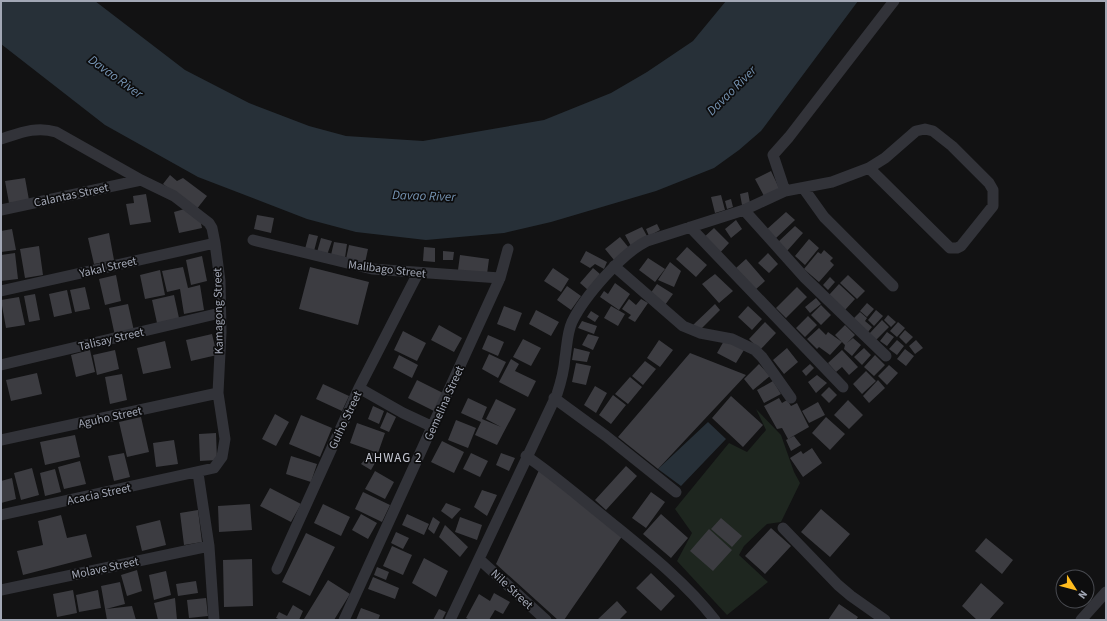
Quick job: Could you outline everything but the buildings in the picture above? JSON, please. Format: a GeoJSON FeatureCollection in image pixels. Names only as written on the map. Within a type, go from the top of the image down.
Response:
{"type":"FeatureCollection","features":[{"type":"Feature","properties":{"kind":"street"},"geometry":{"type":"LineString","coordinates":[[785,192],[773,155],[789,137],[894,1]]}},
{"type":"Feature","properties":{"kind":"street","name":"Kamagong Street"},"geometry":{"type":"LineString","coordinates":[[1,139],[33,129],[44,128],[56,132],[141,180],[174,196],[206,219],[212,228],[220,281],[218,393],[224,438],[222,457],[214,468],[198,473]]}},
{"type":"Feature","properties":{"kind":"street"},"geometry":{"type":"LineString","coordinates":[[450,620],[562,379],[568,335],[572,322],[614,266],[636,246],[744,210],[785,192],[832,182],[869,168],[885,158],[916,132],[925,129],[933,131],[952,146],[989,183],[993,190],[993,206],[961,246],[957,248],[950,248],[869,168]]}},
{"type":"Feature","properties":{"kind":"street","name":"Calantas Street"},"geometry":{"type":"LineString","coordinates":[[1,210],[141,180]]}},
{"type":"Feature","properties":{"kind":"street"},"geometry":{"type":"LineString","coordinates":[[804,189],[824,217],[892,286]]}},
{"type":"Feature","properties":{"kind":"street"},"geometry":{"type":"LineString","coordinates":[[744,210],[805,278],[886,356]]}},
{"type":"Feature","properties":{"kind":"street"},"geometry":{"type":"LineString","coordinates":[[690,227],[842,387]]}},
{"type":"Feature","properties":{"kind":"street","name":"Malibago Street"},"geometry":{"type":"LineString","coordinates":[[253,240],[372,270],[500,278]]}},
{"type":"Feature","properties":{"kind":"street","name":"Yakal Street"},"geometry":{"type":"LineString","coordinates":[[1,291],[215,243]]}},
{"type":"Feature","properties":{"kind":"street","name":"Gemelina Street"},"geometry":{"type":"LineString","coordinates":[[344,620],[500,278],[508,249]]}},
{"type":"Feature","properties":{"kind":"street"},"geometry":{"type":"LineString","coordinates":[[614,266],[683,326],[700,333],[732,340],[755,350],[762,357],[791,398]]}},
{"type":"Feature","properties":{"kind":"street","name":"Guiho Street"},"geometry":{"type":"LineString","coordinates":[[277,569],[359,388],[418,273]]}},
{"type":"Feature","properties":{"kind":"street","name":"Talisay Street"},"geometry":{"type":"LineString","coordinates":[[1,364],[220,313]]}},
{"type":"Feature","properties":{"kind":"street"},"geometry":{"type":"LineString","coordinates":[[359,388],[403,413],[433,427]]}},
{"type":"Feature","properties":{"kind":"street","name":"Aguho Street"},"geometry":{"type":"LineString","coordinates":[[1,440],[218,393]]}},
{"type":"Feature","properties":{"kind":"street"},"geometry":{"type":"LineString","coordinates":[[554,398],[606,436],[676,492]]}},
{"type":"Feature","properties":{"kind":"street"},"geometry":{"type":"LineString","coordinates":[[526,456],[541,466],[658,562],[702,602],[715,620]]}},
{"type":"Feature","properties":{"kind":"street"},"geometry":{"type":"LineString","coordinates":[[198,473],[209,546],[214,620]]}},
{"type":"Feature","properties":{"kind":"street","name":"Acacia Street"},"geometry":{"type":"LineString","coordinates":[[1,515],[198,473]]}},
{"type":"Feature","properties":{"kind":"street"},"geometry":{"type":"LineString","coordinates":[[783,528],[838,585],[885,620]]}},
{"type":"Feature","properties":{"kind":"street","name":"Molave Street"},"geometry":{"type":"LineString","coordinates":[[1,590],[209,546]]}},
{"type":"Feature","properties":{"kind":"street","name":"Nile Street"},"geometry":{"type":"LineString","coordinates":[[479,558],[546,620]]}},
{"type":"Feature","properties":{"kind":"street"},"geometry":{"type":"LineString","coordinates":[[1081,620],[1106,592]]}},
{"type":"Feature","properties":{"kind":"shaded area"},"geometry":{"type":"Polygon","coordinates":[[[756,409],[781,435],[794,472],[800,483],[781,522],[767,524],[744,546],[739,555],[768,582],[727,615],[677,561],[692,533],[675,509],[729,443],[747,452],[766,430],[756,409]]]}},
{"type":"Feature","properties":{"kind":"water","name":"Davao River"},"geometry":{"type":"Polygon","coordinates":[[[1,1],[95,1],[185,70],[249,103],[309,126],[346,136],[423,141],[544,120],[611,93],[647,72],[693,41],[726,1],[858,1],[761,131],[739,150],[714,168],[656,191],[551,222],[504,233],[426,240],[356,232],[307,219],[198,177],[105,125],[1,44],[1,1]]]}},
{"type":"Feature","properties":{"kind":"water"},"geometry":{"type":"Polygon","coordinates":[[[708,422],[726,439],[681,486],[658,469],[708,422]]]}},
{"type":"Feature","properties":{"kind":"district","name":"AHWAG 2"},"geometry":{"type":"Point","coordinates":[394,457]}}]}
